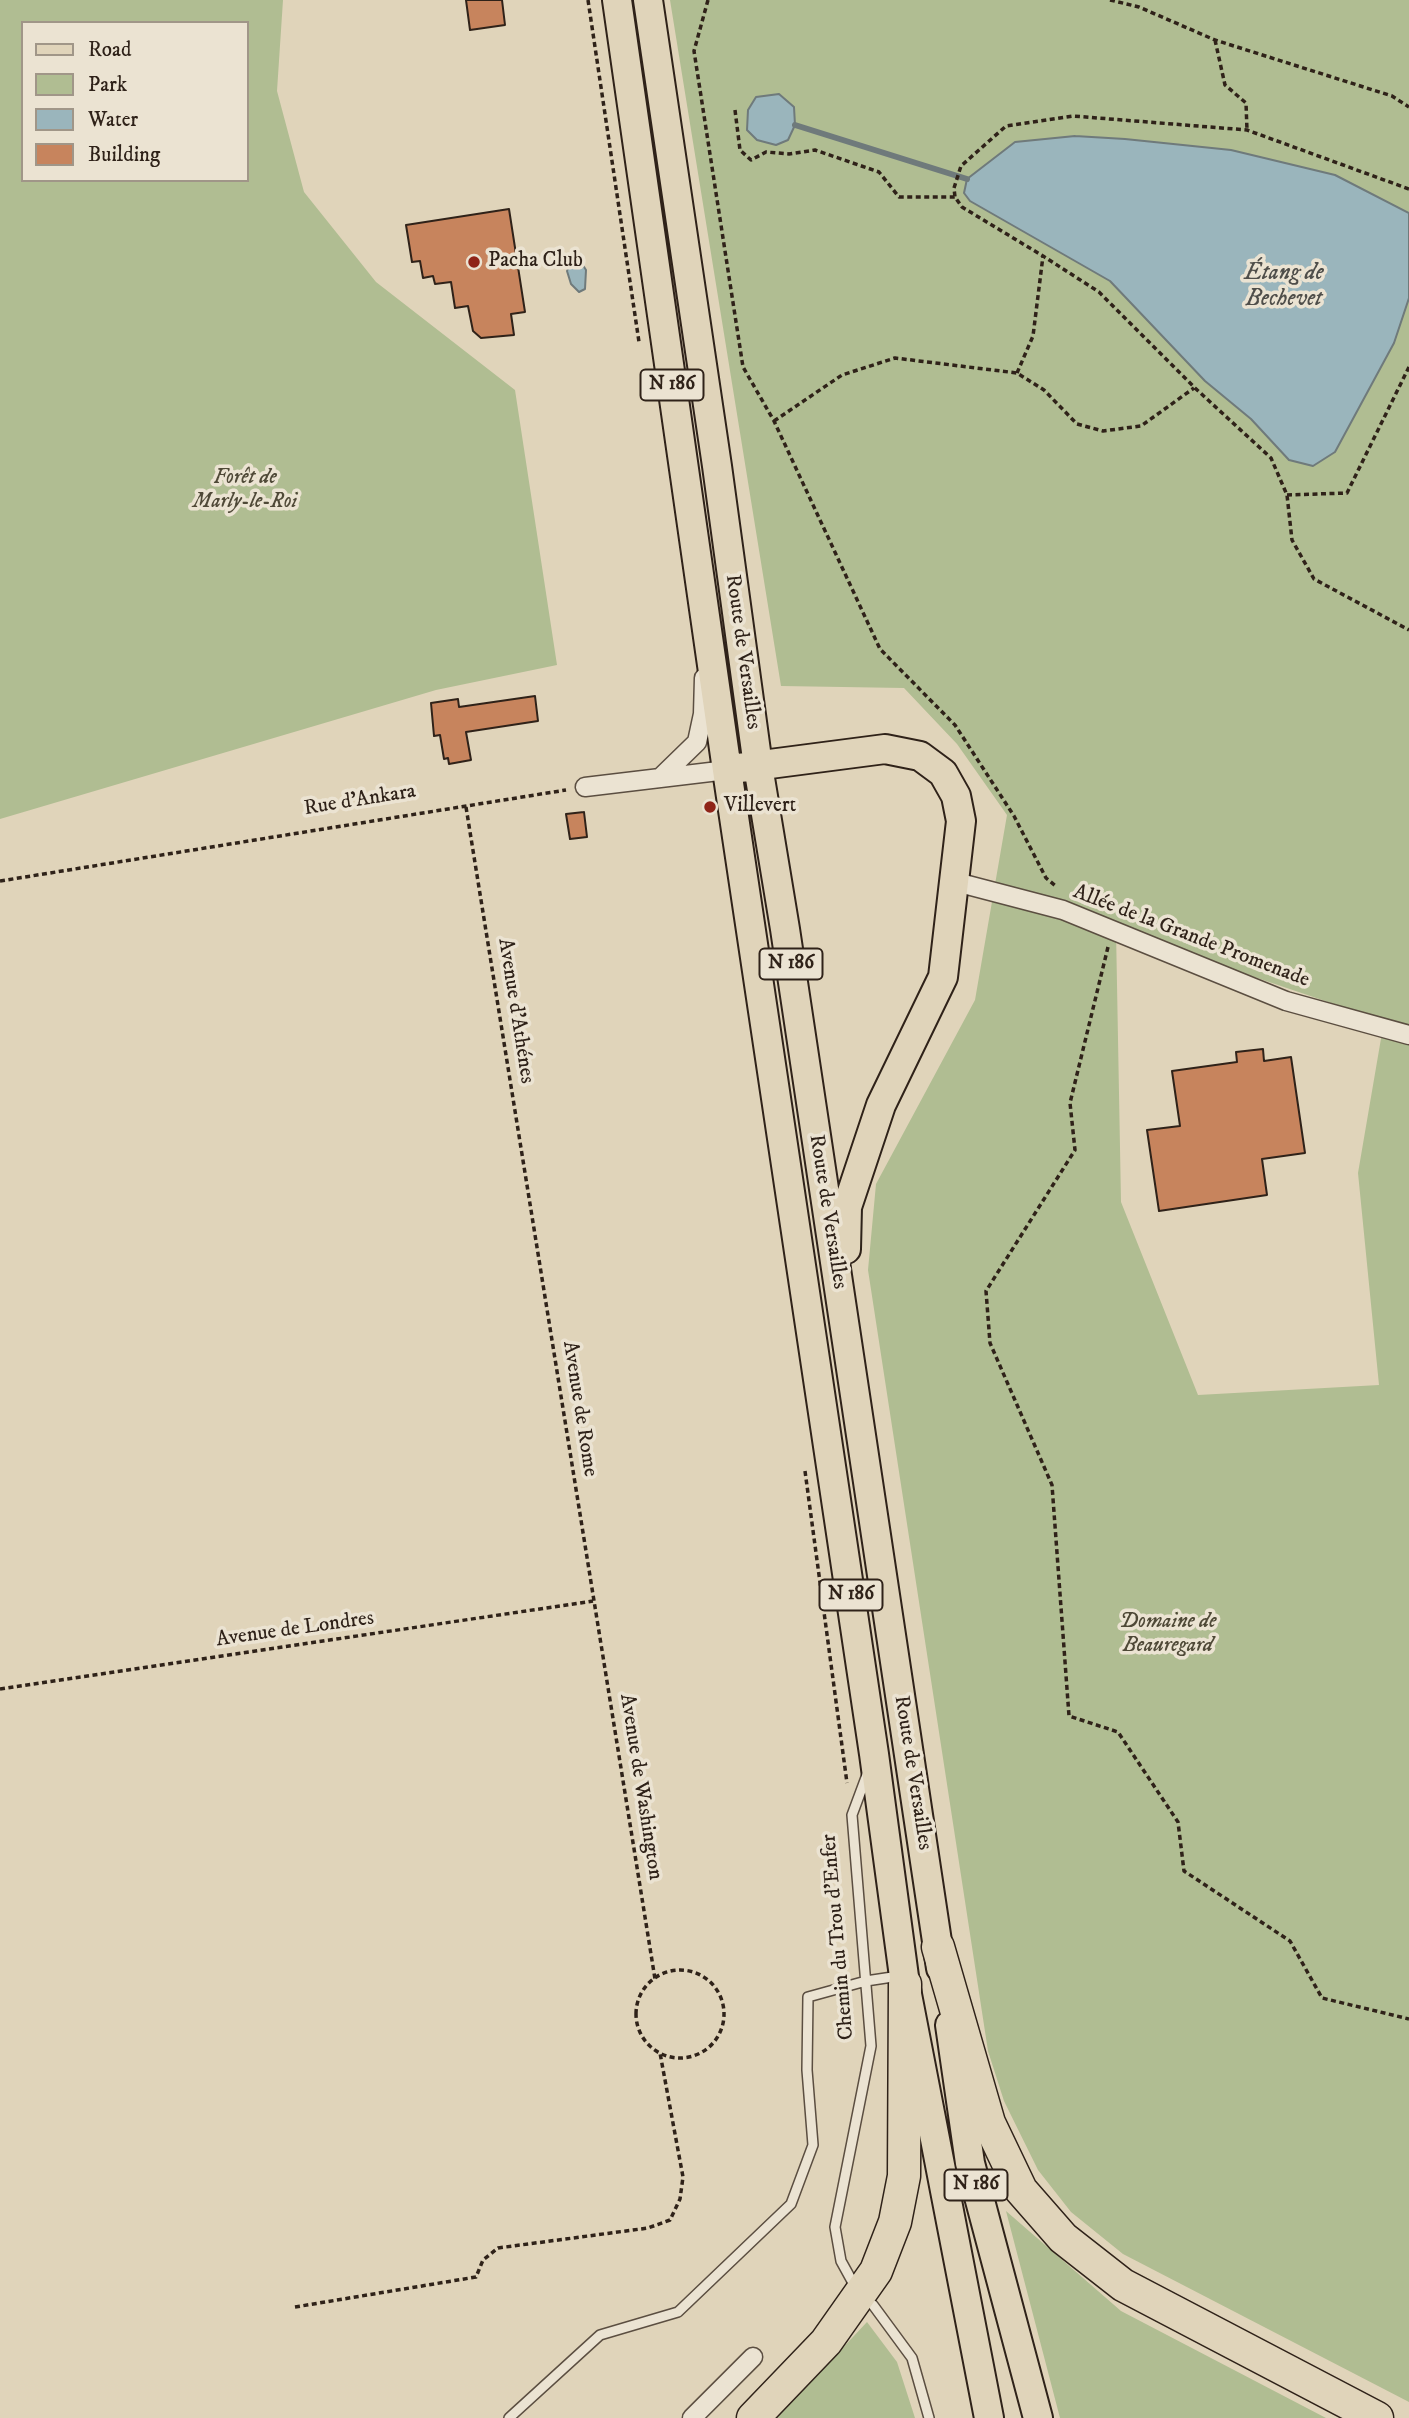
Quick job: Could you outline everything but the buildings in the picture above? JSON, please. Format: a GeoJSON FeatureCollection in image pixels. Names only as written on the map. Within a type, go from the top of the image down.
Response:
{"type":"FeatureCollection","features":[{"type":"Feature","properties":{"kind":"highway"},"geometry":{"type":"LineString","coordinates":[[938,1947],[989,2123],[1021,2190],[1063,2238],[1124,2285],[1377,2418]]}},
{"type":"Feature","properties":{"kind":"highway"},"geometry":{"type":"LineString","coordinates":[[753,2418],[826,2342],[876,2271],[895,2222],[904,2176],[905,1980]]}},
{"type":"Feature","properties":{"kind":"main road","name":"Route de Versailles"},"geometry":{"type":"LineString","coordinates":[[617,0],[905,1980],[989,2418]]}},
{"type":"Feature","properties":{"kind":"main road","name":"Route de Versailles"},"geometry":{"type":"LineString","coordinates":[[648,0],[758,766],[785,929],[970,2163],[1038,2418]]}},
{"type":"Feature","properties":{"kind":"main road"},"geometry":{"type":"LineString","coordinates":[[727,770],[885,749],[920,756],[943,773],[956,796],[961,821],[943,977],[881,1105],[847,1207],[845,1329]]}},
{"type":"Feature","properties":{"kind":"street"},"geometry":{"type":"LineString","coordinates":[[660,778],[697,742],[703,714],[705,618]]}},
{"type":"Feature","properties":{"kind":"street"},"geometry":{"type":"LineString","coordinates":[[585,787],[727,770]]}},
{"type":"Feature","properties":{"kind":"street","name":"Allée de la Grande Promenade"},"geometry":{"type":"LineString","coordinates":[[956,882],[1063,910],[1286,1001],[1409,1034]]}},
{"type":"Feature","properties":{"kind":"street"},"geometry":{"type":"LineString","coordinates":[[692,2418],[753,2357]]}},
{"type":"Feature","properties":{"kind":"lane","name":"Chemin du Trou d'Enfer"},"geometry":{"type":"LineString","coordinates":[[852,2281],[841,2261],[835,2227],[871,2046],[852,1815],[874,1754]]}},
{"type":"Feature","properties":{"kind":"lane"},"geometry":{"type":"LineString","coordinates":[[509,2418],[600,2335],[678,2312],[791,2204],[813,2146],[807,2070],[808,1997],[866,1981],[905,1980]]}},
{"type":"Feature","properties":{"kind":"lane"},"geometry":{"type":"LineString","coordinates":[[873,2305],[912,2358],[929,2418]]}},
{"type":"Feature","properties":{"kind":"path"},"geometry":{"type":"LineString","coordinates":[[708,0],[694,51],[743,367],[774,421],[880,649],[955,725],[1014,816],[1046,878],[1066,895],[1063,910]]}},
{"type":"Feature","properties":{"kind":"path"},"geometry":{"type":"LineString","coordinates":[[1111,0],[1139,7],[1215,40],[1392,96],[1409,107]]}},
{"type":"Feature","properties":{"kind":"path"},"geometry":{"type":"LineString","coordinates":[[1215,40],[1225,85],[1246,103],[1247,130]]}},
{"type":"Feature","properties":{"kind":"path"},"geometry":{"type":"LineString","coordinates":[[735,110],[740,150],[751,160],[766,152],[789,154],[816,150],[879,172],[899,197],[955,197]]}},
{"type":"Feature","properties":{"kind":"path"},"geometry":{"type":"LineString","coordinates":[[1409,189],[1247,130],[1073,116],[1006,126],[961,166],[954,188],[955,197],[962,207],[1099,292],[1195,388],[1271,458],[1287,495],[1292,540],[1314,579],[1409,630]]}},
{"type":"Feature","properties":{"kind":"path"},"geometry":{"type":"LineString","coordinates":[[1017,373],[1032,336],[1043,256]]}},
{"type":"Feature","properties":{"kind":"path"},"geometry":{"type":"LineString","coordinates":[[774,421],[842,375],[895,358],[1017,373],[1044,390],[1077,424],[1103,431],[1141,426],[1195,388]]}},
{"type":"Feature","properties":{"kind":"path"},"geometry":{"type":"LineString","coordinates":[[1287,495],[1347,494],[1409,368]]}},
{"type":"Feature","properties":{"kind":"path","name":"Rue d'Ankara"},"geometry":{"type":"LineString","coordinates":[[0,881],[585,787]]}},
{"type":"Feature","properties":{"kind":"path","name":"Avenue d'Athénes"},"geometry":{"type":"LineString","coordinates":[[466,807],[533,1221]]}},
{"type":"Feature","properties":{"kind":"path"},"geometry":{"type":"LineString","coordinates":[[1112,930],[1070,1103],[1075,1150],[986,1292],[990,1343],[1052,1485],[1069,1716],[1118,1732],[1178,1822],[1184,1871],[1290,1941],[1322,1998],[1409,2020]]}},
{"type":"Feature","properties":{"kind":"path","name":"Avenue de Rome"},"geometry":{"type":"LineString","coordinates":[[533,1221],[594,1601]]}},
{"type":"Feature","properties":{"kind":"path","name":"Avenue de Londres"},"geometry":{"type":"LineString","coordinates":[[0,1689],[594,1601]]}},
{"type":"Feature","properties":{"kind":"path","name":"Avenue de Washington"},"geometry":{"type":"LineString","coordinates":[[594,1601],[655,1979]]}},
{"type":"Feature","properties":{"kind":"path"},"geometry":{"type":"LineString","coordinates":[[681,1970],[708,1980],[723,2003],[721,2031],[713,2043],[702,2052],[689,2057],[660,2053],[644,2038],[636,2017],[638,2002],[644,1989],[667,1972],[681,1970]]}},
{"type":"Feature","properties":{"kind":"path"},"geometry":{"type":"LineString","coordinates":[[295,2307],[477,2277],[483,2260],[498,2248],[648,2228],[670,2220],[680,2199],[683,2177],[660,2053]]}},
{"type":"Feature","properties":{"kind":"green space","name":"Forêt de Marly-le-Roi"},"geometry":{"type":"Polygon","coordinates":[[[0,0],[283,0],[277,91],[304,192],[376,282],[515,390],[557,665],[436,690],[0,819],[0,0]]]}},
{"type":"Feature","properties":{"kind":"green space","name":"Domaine de Beauregard"},"geometry":{"type":"Polygon","coordinates":[[[670,0],[1409,0],[1409,213],[1335,175],[1231,150],[1125,139],[970,201],[1110,281],[1205,381],[1251,419],[1289,460],[1394,343],[1409,298],[1409,2402],[1123,2254],[1071,2212],[1038,2170],[1004,2101],[988,2051],[868,1270],[876,1184],[975,1000],[1007,815],[957,744],[904,688],[781,686],[670,0]],[[1116,930],[1121,1202],[1198,1395],[1379,1385],[1358,1173],[1384,1021],[1116,930]]]}},
{"type":"Feature","properties":{"kind":"green space"},"geometry":{"type":"Polygon","coordinates":[[[1006,2211],[1121,2311],[1326,2418],[1060,2418],[1006,2211]]]}},
{"type":"Feature","properties":{"kind":"green space"},"geometry":{"type":"Polygon","coordinates":[[[867,2322],[897,2362],[915,2418],[777,2418],[867,2322]]]}},
{"type":"Feature","properties":{"kind":"water"},"geometry":{"type":"Polygon","coordinates":[[[779,94],[794,107],[795,125],[788,140],[776,145],[757,140],[747,130],[748,110],[756,97],[779,94]]]}},
{"type":"Feature","properties":{"kind":"water","name":"Étang de Bechevet"},"geometry":{"type":"Polygon","coordinates":[[[1075,136],[1231,150],[1335,175],[1409,213],[1409,298],[1394,343],[1335,452],[1313,466],[1289,460],[1251,419],[1205,381],[1110,281],[970,201],[964,193],[967,179],[1015,142],[1075,136]]]}},
{"type":"Feature","properties":{"kind":"water"},"geometry":{"type":"Polygon","coordinates":[[[573,256],[577,256],[586,270],[585,289],[579,292],[571,284],[567,271],[573,256]]]}},
{"type":"Feature","properties":{"kind":"waterway"},"geometry":{"type":"LineString","coordinates":[[795,125],[967,179]]}},
{"type":"Feature","properties":{"kind":"place","name":"Pacha Club"},"geometry":{"type":"Point","coordinates":[474,262]}},
{"type":"Feature","properties":{"kind":"place","name":"Villevert"},"geometry":{"type":"Point","coordinates":[710,807]}}]}
